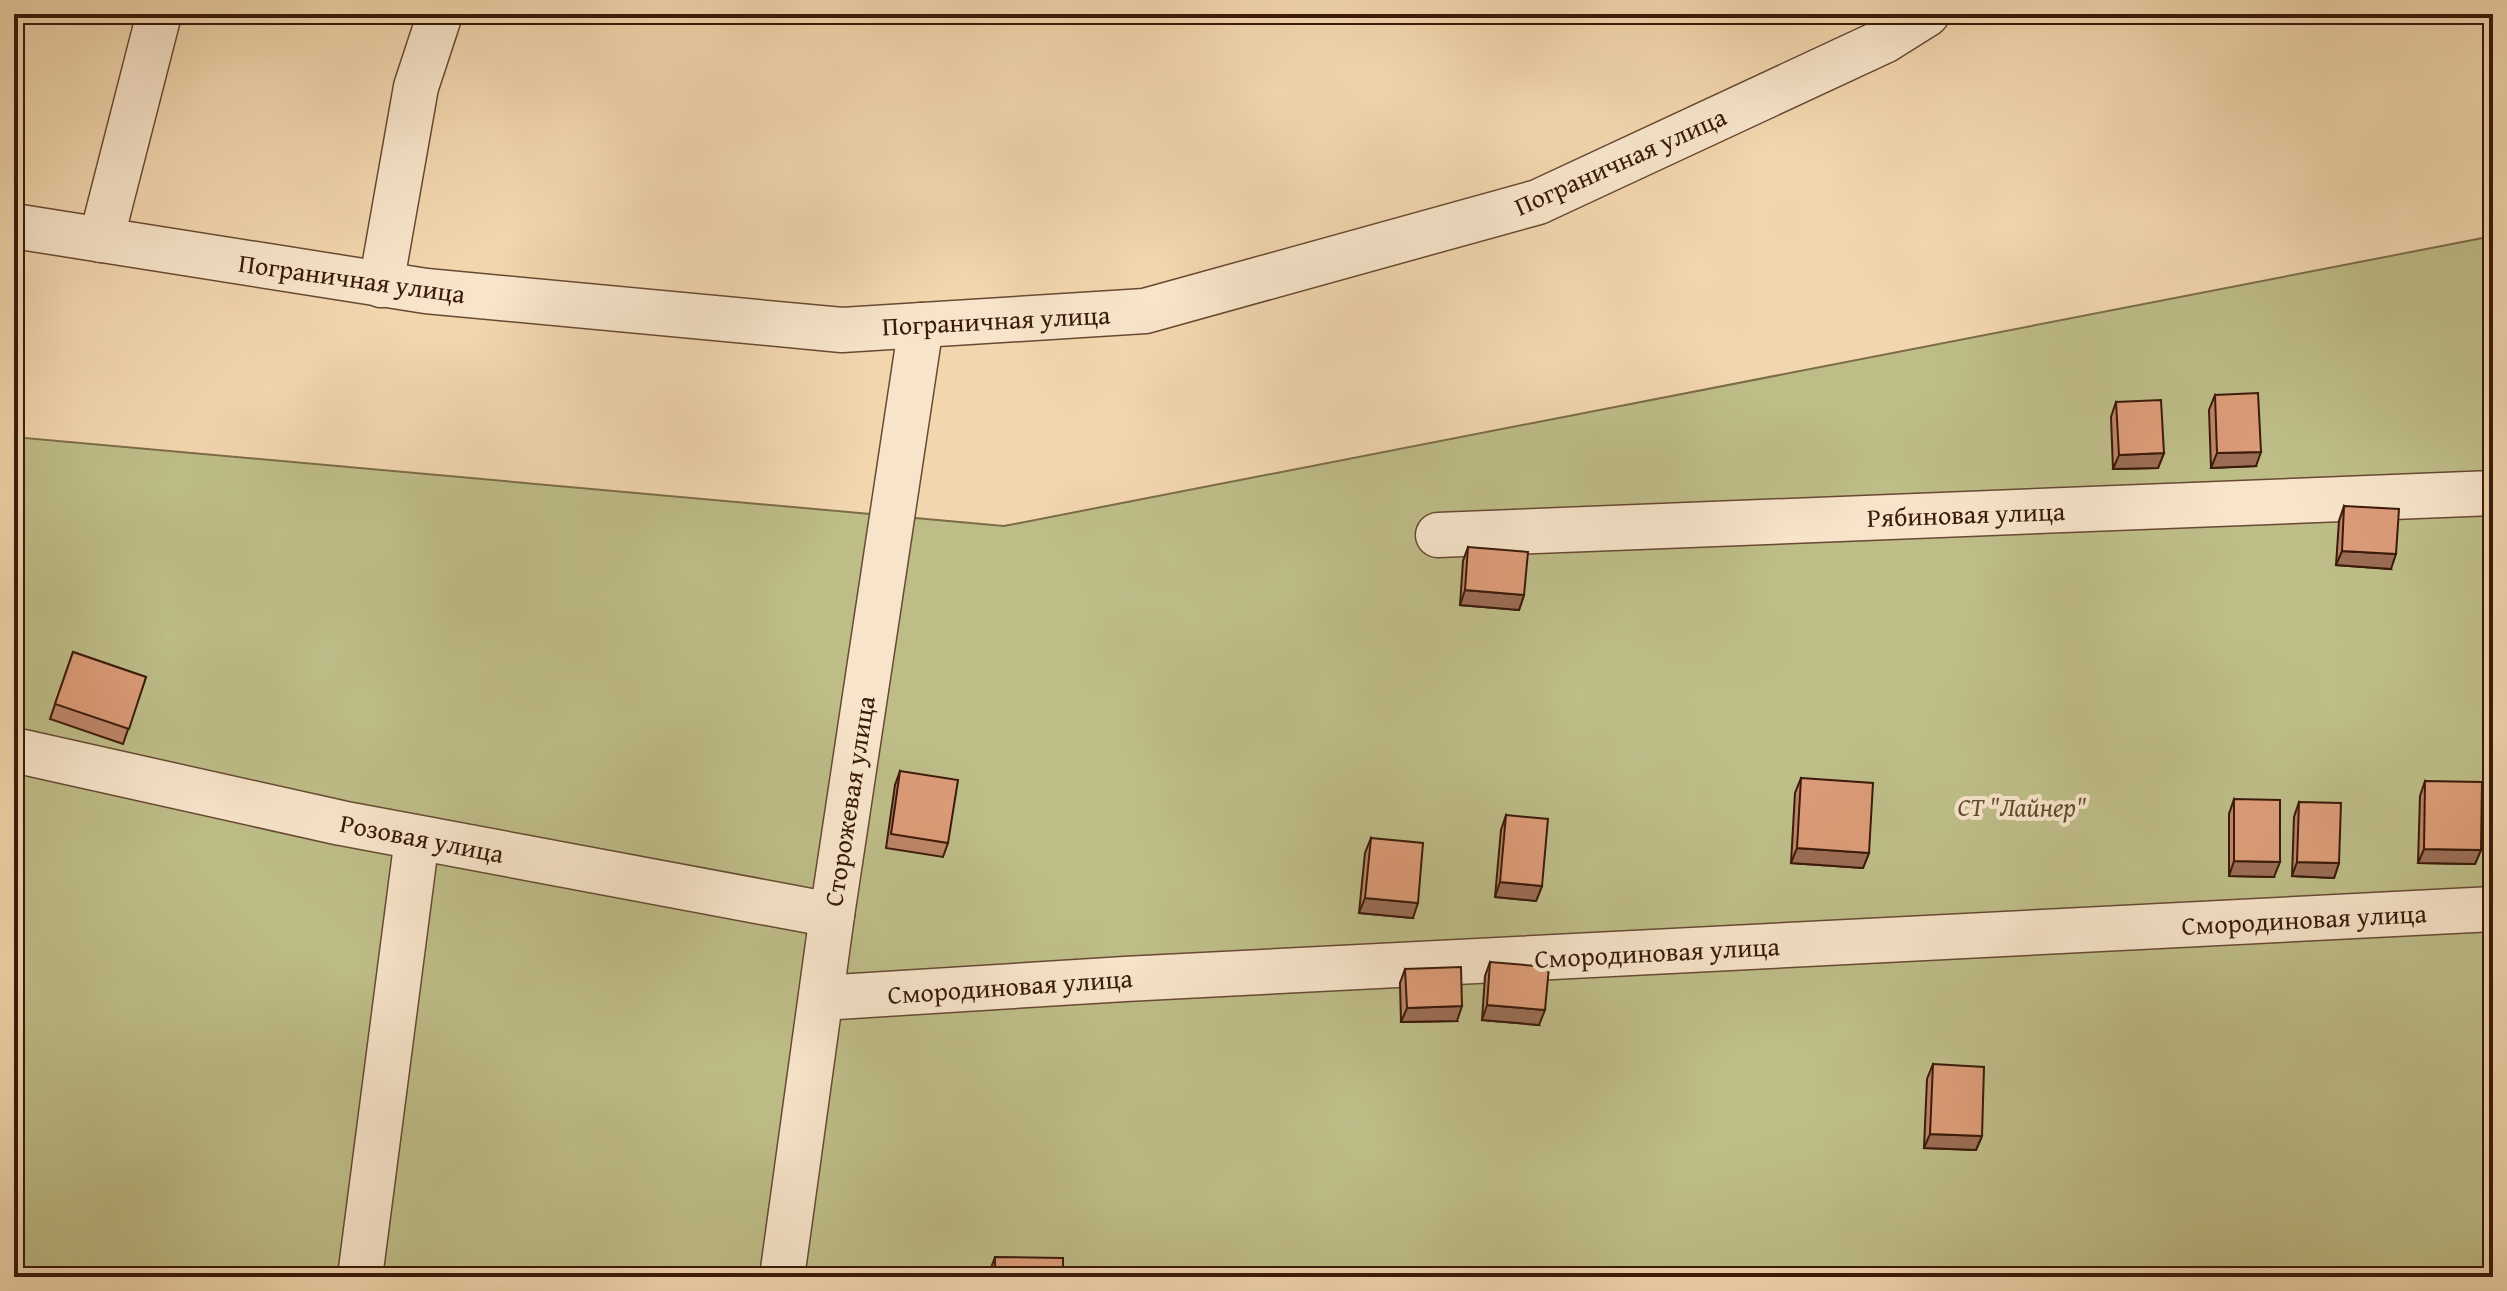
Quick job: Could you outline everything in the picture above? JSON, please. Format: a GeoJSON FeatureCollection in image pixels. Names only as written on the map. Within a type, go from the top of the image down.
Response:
{"type":"FeatureCollection","features":[{"type":"Feature","properties":{"kind":"street"},"geometry":{"type":"LineString","coordinates":[[101,240],[159,14]]}},
{"type":"Feature","properties":{"kind":"street"},"geometry":{"type":"LineString","coordinates":[[381,285],[416,87],[440,14]]}},
{"type":"Feature","properties":{"kind":"street","name":"Пограничная улица"},"geometry":{"type":"LineString","coordinates":[[14,226],[426,291],[842,330],[1145,311],[1538,202],[1884,41],[1927,14]]}},
{"type":"Feature","properties":{"kind":"street","name":"Сторожевая улица"},"geometry":{"type":"LineString","coordinates":[[782,1277],[832,915],[921,325]]}},
{"type":"Feature","properties":{"kind":"street","name":"Рябиновая улица"},"geometry":{"type":"LineString","coordinates":[[1438,535],[2493,493]]}},
{"type":"Feature","properties":{"kind":"street","name":"Розовая улица"},"geometry":{"type":"LineString","coordinates":[[14,750],[341,823],[832,915]]}},
{"type":"Feature","properties":{"kind":"street"},"geometry":{"type":"LineString","coordinates":[[360,1277],[417,838]]}},
{"type":"Feature","properties":{"kind":"street","name":"Смородиновая улица"},"geometry":{"type":"LineString","coordinates":[[821,998],[1125,979],[2493,909]]}},
{"type":"Feature","properties":{"kind":"green space","name":"СТ \"Лайнер\""},"geometry":{"type":"Polygon","coordinates":[[[2493,236],[2493,1277],[14,1277],[14,437],[1004,526],[2493,236]]]}},
{"type":"Feature","properties":{"kind":"building"},"geometry":{"type":"Polygon","coordinates":[[[2258,393],[2261,452],[2217,453],[2215,395],[2258,393]]]}},
{"type":"Feature","properties":{"kind":"building"},"geometry":{"type":"Polygon","coordinates":[[[2161,400],[2164,453],[2119,455],[2116,402],[2161,400]]]}},
{"type":"Feature","properties":{"kind":"building"},"geometry":{"type":"Polygon","coordinates":[[[2344,506],[2399,509],[2396,554],[2342,551],[2344,506]]]}},
{"type":"Feature","properties":{"kind":"building"},"geometry":{"type":"Polygon","coordinates":[[[1468,547],[1528,552],[1524,595],[1465,590],[1468,547]]]}},
{"type":"Feature","properties":{"kind":"building"},"geometry":{"type":"Polygon","coordinates":[[[73,652],[146,677],[129,729],[55,704],[73,652]]]}},
{"type":"Feature","properties":{"kind":"building"},"geometry":{"type":"Polygon","coordinates":[[[900,771],[958,780],[948,843],[891,834],[900,771]]]}},
{"type":"Feature","properties":{"kind":"building"},"geometry":{"type":"Polygon","coordinates":[[[1801,778],[1873,783],[1869,853],[1797,848],[1801,778]]]}},
{"type":"Feature","properties":{"kind":"building"},"geometry":{"type":"Polygon","coordinates":[[[2425,781],[2482,782],[2481,850],[2424,849],[2425,781]]]}},
{"type":"Feature","properties":{"kind":"building"},"geometry":{"type":"Polygon","coordinates":[[[2234,799],[2280,800],[2280,862],[2234,861],[2234,799]]]}},
{"type":"Feature","properties":{"kind":"building"},"geometry":{"type":"Polygon","coordinates":[[[2299,802],[2341,803],[2339,863],[2297,862],[2299,802]]]}},
{"type":"Feature","properties":{"kind":"building"},"geometry":{"type":"Polygon","coordinates":[[[1506,815],[1548,819],[1542,886],[1500,882],[1506,815]]]}},
{"type":"Feature","properties":{"kind":"building"},"geometry":{"type":"Polygon","coordinates":[[[1371,838],[1423,843],[1418,903],[1365,898],[1371,838]]]}},
{"type":"Feature","properties":{"kind":"building"},"geometry":{"type":"Polygon","coordinates":[[[1490,962],[1549,967],[1545,1010],[1487,1005],[1490,962]]]}},
{"type":"Feature","properties":{"kind":"building"},"geometry":{"type":"Polygon","coordinates":[[[1461,967],[1462,1006],[1407,1008],[1405,969],[1461,967]]]}},
{"type":"Feature","properties":{"kind":"building"},"geometry":{"type":"Polygon","coordinates":[[[1933,1064],[1984,1067],[1982,1136],[1930,1134],[1933,1064]]]}},
{"type":"Feature","properties":{"kind":"building"},"geometry":{"type":"Polygon","coordinates":[[[995,1257],[1063,1258],[1063,1277],[995,1277],[995,1257]]]}}]}
